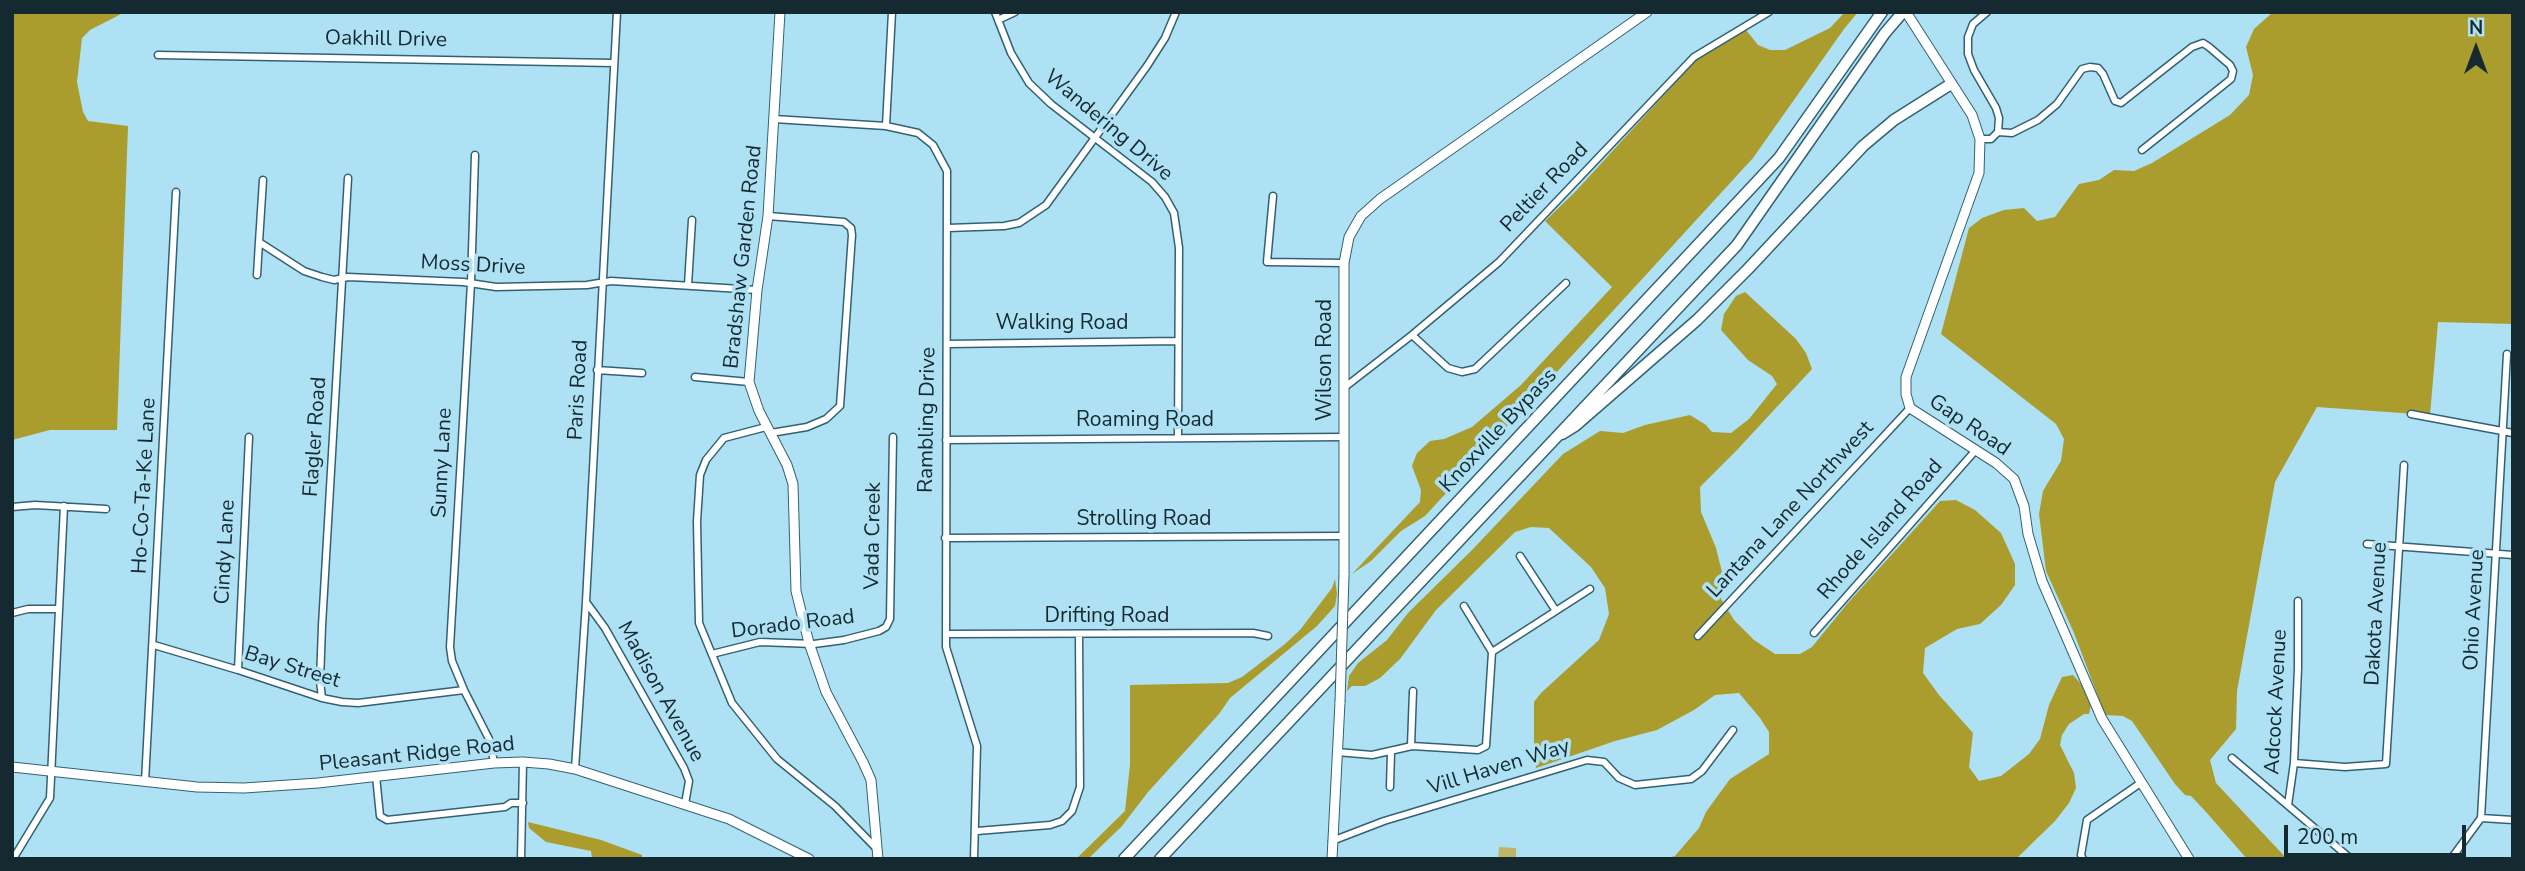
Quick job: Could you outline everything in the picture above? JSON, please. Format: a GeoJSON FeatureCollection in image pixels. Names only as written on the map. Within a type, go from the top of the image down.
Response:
{"type":"FeatureCollection","features":[{"type":"Feature","properties":{"kind":"highway","name":"Knoxville Bypass"},"geometry":{"type":"LineString","coordinates":[[1124,859],[1779,158],[1882,12]]}},
{"type":"Feature","properties":{"kind":"highway"},"geometry":{"type":"LineString","coordinates":[[1160,859],[1737,245],[1885,33],[1904,12]]}},
{"type":"Feature","properties":{"kind":"highway"},"geometry":{"type":"LineString","coordinates":[[1551,440],[1575,426],[1696,320],[1748,269],[1863,146],[1894,120],[1951,84]]}},
{"type":"Feature","properties":{"kind":"street","name":"Paris Road"},"geometry":{"type":"LineString","coordinates":[[575,769],[617,12]]}},
{"type":"Feature","properties":{"kind":"street","name":"Bradshaw Garden Road"},"geometry":{"type":"LineString","coordinates":[[780,12],[768,216],[757,290],[749,382],[793,484],[796,591],[809,643],[826,692],[871,779],[878,854]]}},
{"type":"Feature","properties":{"kind":"street"},"geometry":{"type":"LineString","coordinates":[[886,127],[892,12]]}},
{"type":"Feature","properties":{"kind":"street","name":"Wandering Drive"},"geometry":{"type":"LineString","coordinates":[[995,12],[1016,61],[1029,83],[1045,99],[1152,182],[1174,213],[1179,234],[1178,438]]}},
{"type":"Feature","properties":{"kind":"street"},"geometry":{"type":"LineString","coordinates":[[998,20],[1015,12]]}},
{"type":"Feature","properties":{"kind":"street"},"geometry":{"type":"LineString","coordinates":[[947,228],[1018,223],[1046,205],[1147,66],[1176,12]]}},
{"type":"Feature","properties":{"kind":"street","name":"Wilson Road"},"geometry":{"type":"LineString","coordinates":[[1332,859],[1344,575],[1344,263],[1349,237],[1361,216],[1380,200],[1647,12]]}},
{"type":"Feature","properties":{"kind":"street","name":"Peltier Road"},"geometry":{"type":"LineString","coordinates":[[1345,387],[1499,262],[1695,57],[1769,12]]}},
{"type":"Feature","properties":{"kind":"street","name":"Gap Road"},"geometry":{"type":"LineString","coordinates":[[1904,12],[1972,115],[1980,139],[1979,173],[1906,377],[1906,394],[1910,408],[1996,463],[2014,479],[2024,506],[2028,534],[2042,581],[2102,719],[2189,859]]}},
{"type":"Feature","properties":{"kind":"street"},"geometry":{"type":"LineString","coordinates":[[1980,139],[1991,139],[1998,132],[1999,118],[1968,54],[1968,37],[1973,24],[1987,12]]}},
{"type":"Feature","properties":{"kind":"street"},"geometry":{"type":"LineString","coordinates":[[1998,132],[2012,133],[2038,120],[2057,104],[2082,69],[2098,68],[2115,101],[2121,103],[2192,47],[2203,43],[2230,65],[2233,71],[2231,79],[2142,150]]}},
{"type":"Feature","properties":{"kind":"street","name":"Oakhill Drive"},"geometry":{"type":"LineString","coordinates":[[158,55],[614,63]]}},
{"type":"Feature","properties":{"kind":"street","name":"Rambling Drive"},"geometry":{"type":"LineString","coordinates":[[774,120],[886,127],[918,134],[933,145],[947,171],[946,647],[977,746],[977,831],[974,859]]}},
{"type":"Feature","properties":{"kind":"street","name":"Sunny Lane"},"geometry":{"type":"LineString","coordinates":[[475,155],[471,283],[450,647],[452,661],[464,690],[490,741],[494,763]]}},
{"type":"Feature","properties":{"kind":"street","name":"Flagler Road"},"geometry":{"type":"LineString","coordinates":[[322,698],[322,626],[348,178]]}},
{"type":"Feature","properties":{"kind":"street"},"geometry":{"type":"LineString","coordinates":[[257,275],[263,180]]}},
{"type":"Feature","properties":{"kind":"street","name":"Ho-Co-Ta-Ke Lane"},"geometry":{"type":"LineString","coordinates":[[145,782],[176,192]]}},
{"type":"Feature","properties":{"kind":"street"},"geometry":{"type":"LineString","coordinates":[[1273,196],[1267,262],[1344,263]]}},
{"type":"Feature","properties":{"kind":"street"},"geometry":{"type":"LineString","coordinates":[[768,216],[837,221],[848,224],[851,228],[841,406],[826,419],[807,427],[768,430],[724,438],[706,460],[700,475],[697,521],[699,623],[732,704],[776,759],[835,806],[878,854]]}},
{"type":"Feature","properties":{"kind":"street"},"geometry":{"type":"LineString","coordinates":[[688,285],[692,220]]}},
{"type":"Feature","properties":{"kind":"street","name":"Moss Drive"},"geometry":{"type":"LineString","coordinates":[[259,242],[304,271],[341,279],[348,277],[471,283],[496,287],[611,281],[757,290]]}},
{"type":"Feature","properties":{"kind":"street"},"geometry":{"type":"LineString","coordinates":[[1412,335],[1448,368],[1462,372],[1475,369],[1566,283]]}},
{"type":"Feature","properties":{"kind":"street","name":"Walking Road"},"geometry":{"type":"LineString","coordinates":[[947,344],[1178,341]]}},
{"type":"Feature","properties":{"kind":"street","name":"Ohio Avenue"},"geometry":{"type":"LineString","coordinates":[[2481,818],[2507,354]]}},
{"type":"Feature","properties":{"kind":"street"},"geometry":{"type":"LineString","coordinates":[[597,370],[642,373]]}},
{"type":"Feature","properties":{"kind":"street"},"geometry":{"type":"LineString","coordinates":[[695,377],[749,382]]}},
{"type":"Feature","properties":{"kind":"street","name":"Lantana Lane Northwest"},"geometry":{"type":"LineString","coordinates":[[1698,636],[1910,408]]}},
{"type":"Feature","properties":{"kind":"street"},"geometry":{"type":"LineString","coordinates":[[2411,414],[2513,432]]}},
{"type":"Feature","properties":{"kind":"street","name":"Cindy Lane"},"geometry":{"type":"LineString","coordinates":[[238,670],[249,437]]}},
{"type":"Feature","properties":{"kind":"street","name":"Vada Creek"},"geometry":{"type":"LineString","coordinates":[[879,631],[886,627],[890,619],[893,437]]}},
{"type":"Feature","properties":{"kind":"street","name":"Roaming Road"},"geometry":{"type":"LineString","coordinates":[[946,440],[1344,438]]}},
{"type":"Feature","properties":{"kind":"street","name":"Rhode Island Road"},"geometry":{"type":"LineString","coordinates":[[1814,633],[1975,450]]}},
{"type":"Feature","properties":{"kind":"street","name":"Dakota Avenue"},"geometry":{"type":"LineString","coordinates":[[2294,763],[2345,767],[2386,764],[2404,465]]}},
{"type":"Feature","properties":{"kind":"street"},"geometry":{"type":"LineString","coordinates":[[13,859],[50,799],[64,506]]}},
{"type":"Feature","properties":{"kind":"street"},"geometry":{"type":"LineString","coordinates":[[12,507],[64,506],[106,509]]}},
{"type":"Feature","properties":{"kind":"street","name":"Strolling Road"},"geometry":{"type":"LineString","coordinates":[[945,538],[1344,536]]}},
{"type":"Feature","properties":{"kind":"street"},"geometry":{"type":"LineString","coordinates":[[2367,544],[2513,555]]}},
{"type":"Feature","properties":{"kind":"street"},"geometry":{"type":"LineString","coordinates":[[1520,556],[1556,611]]}},
{"type":"Feature","properties":{"kind":"street"},"geometry":{"type":"LineString","coordinates":[[1492,652],[1590,589]]}},
{"type":"Feature","properties":{"kind":"street","name":"Adcock Avenue"},"geometry":{"type":"LineString","coordinates":[[2288,805],[2294,763],[2298,601]]}},
{"type":"Feature","properties":{"kind":"street","name":"Madison Avenue"},"geometry":{"type":"LineString","coordinates":[[586,602],[605,628],[684,768],[689,780],[685,804]]}},
{"type":"Feature","properties":{"kind":"street"},"geometry":{"type":"LineString","coordinates":[[1336,752],[1372,755],[1411,747],[1478,750],[1486,746],[1492,652],[1464,606]]}},
{"type":"Feature","properties":{"kind":"street"},"geometry":{"type":"LineString","coordinates":[[12,613],[28,609],[59,609]]}},
{"type":"Feature","properties":{"kind":"street","name":"Dorado Road"},"geometry":{"type":"LineString","coordinates":[[712,654],[760,642],[809,643],[879,631]]}},
{"type":"Feature","properties":{"kind":"street","name":"Drifting Road"},"geometry":{"type":"LineString","coordinates":[[946,634],[1253,633],[1268,636]]}},
{"type":"Feature","properties":{"kind":"street"},"geometry":{"type":"LineString","coordinates":[[977,831],[1050,825],[1062,821],[1072,811],[1080,787],[1079,635]]}},
{"type":"Feature","properties":{"kind":"street","name":"Bay Street"},"geometry":{"type":"LineString","coordinates":[[154,645],[322,698],[358,703],[464,690]]}},
{"type":"Feature","properties":{"kind":"street"},"geometry":{"type":"LineString","coordinates":[[1411,747],[1413,691]]}},
{"type":"Feature","properties":{"kind":"street","name":"Vill Haven Way"},"geometry":{"type":"LineString","coordinates":[[1332,841],[1384,821],[1587,760],[1604,762],[1624,781],[1635,785],[1691,779],[1702,771],[1733,730]]}},
{"type":"Feature","properties":{"kind":"street"},"geometry":{"type":"LineString","coordinates":[[1390,787],[1391,752]]}},
{"type":"Feature","properties":{"kind":"street"},"geometry":{"type":"LineString","coordinates":[[2232,758],[2351,859]]}},
{"type":"Feature","properties":{"kind":"street"},"geometry":{"type":"LineString","coordinates":[[521,859],[523,762]]}},
{"type":"Feature","properties":{"kind":"street","name":"Pleasant Ridge Road"},"geometry":{"type":"LineString","coordinates":[[12,767],[197,787],[244,788],[523,762],[575,769],[685,804],[739,824],[809,859]]}},
{"type":"Feature","properties":{"kind":"street"},"geometry":{"type":"LineString","coordinates":[[376,776],[380,816],[387,820],[523,803]]}},
{"type":"Feature","properties":{"kind":"street"},"geometry":{"type":"LineString","coordinates":[[2082,857],[2087,820],[2142,782]]}},
{"type":"Feature","properties":{"kind":"street"},"geometry":{"type":"LineString","coordinates":[[2451,859],[2481,818],[2513,820]]}},
{"type":"Feature","properties":{"kind":"shaded area"},"geometry":{"type":"Polygon","coordinates":[[[12,12],[125,12],[90,30],[82,38],[77,82],[83,112],[88,121],[128,126],[117,430],[50,430],[12,440],[12,12]]]}},
{"type":"Feature","properties":{"kind":"shaded area"},"geometry":{"type":"Polygon","coordinates":[[[1845,12],[1858,12],[1753,158],[1425,516],[1401,531],[1371,561],[1352,574],[1420,502],[1421,490],[1412,466],[1417,453],[1430,441],[1444,439],[1472,427],[1521,385],[1612,287],[1545,221],[1696,60],[1746,30],[1758,45],[1770,50],[1785,50],[1830,28],[1845,12]]]}},
{"type":"Feature","properties":{"kind":"shaded area"},"geometry":{"type":"Polygon","coordinates":[[[2273,12],[2513,12],[2513,324],[2438,322],[2430,415],[2317,407],[2275,482],[2237,691],[2236,729],[2210,760],[2216,783],[2287,859],[2247,859],[2191,796],[2185,795],[2175,784],[2132,721],[2123,716],[2105,715],[2074,633],[2046,571],[2039,514],[2043,491],[2061,461],[2064,439],[2056,424],[1941,334],[1969,228],[1982,218],[2004,210],[2024,208],[2037,221],[2055,217],[2079,184],[2099,180],[2114,170],[2134,171],[2152,163],[2230,115],[2249,95],[2253,75],[2246,47],[2254,29],[2273,12]]]}},
{"type":"Feature","properties":{"kind":"shaded area"},"geometry":{"type":"Polygon","coordinates":[[[1745,292],[1796,339],[1806,353],[1812,369],[1700,487],[1701,512],[1716,548],[1723,576],[1721,599],[1734,620],[1754,640],[1775,654],[1800,654],[1812,647],[1940,501],[1956,500],[1975,510],[2001,533],[2015,564],[2015,585],[2001,605],[1980,624],[1957,629],[1925,648],[1923,673],[1973,733],[1969,767],[1979,781],[2001,776],[2029,754],[2040,739],[2049,705],[2062,677],[2073,675],[2081,684],[2091,705],[2089,714],[2084,714],[2069,724],[2062,735],[2060,745],[2074,773],[2076,788],[2069,803],[2055,821],[2016,859],[1663,859],[1675,856],[1699,828],[1706,812],[1730,779],[1769,754],[1769,732],[1739,693],[1715,695],[1657,730],[1536,768],[1534,702],[1599,640],[1609,614],[1605,588],[1591,567],[1549,528],[1531,527],[1515,532],[1436,610],[1400,659],[1380,678],[1365,686],[1352,686],[1347,691],[1349,676],[1358,663],[1387,640],[1408,613],[1563,454],[1600,431],[1623,433],[1690,415],[1712,432],[1731,433],[1749,419],[1777,384],[1772,376],[1748,360],[1721,330],[1724,314],[1736,296],[1745,292]]]}},
{"type":"Feature","properties":{"kind":"shaded area"},"geometry":{"type":"Polygon","coordinates":[[[1335,579],[1335,606],[1317,626],[1230,698],[1122,826],[1088,859],[1076,859],[1125,811],[1130,765],[1130,685],[1228,683],[1242,677],[1300,630],[1332,588],[1335,579]]]}},
{"type":"Feature","properties":{"kind":"shaded area"},"geometry":{"type":"Polygon","coordinates":[[[528,822],[601,840],[642,855],[642,859],[592,859],[591,851],[546,842],[529,828],[528,822]]]}},
{"type":"Feature","properties":{"kind":"shaded area"},"geometry":{"type":"Polygon","coordinates":[[[1499,847],[1516,848],[1516,859],[1498,859],[1499,847]]]}}]}
